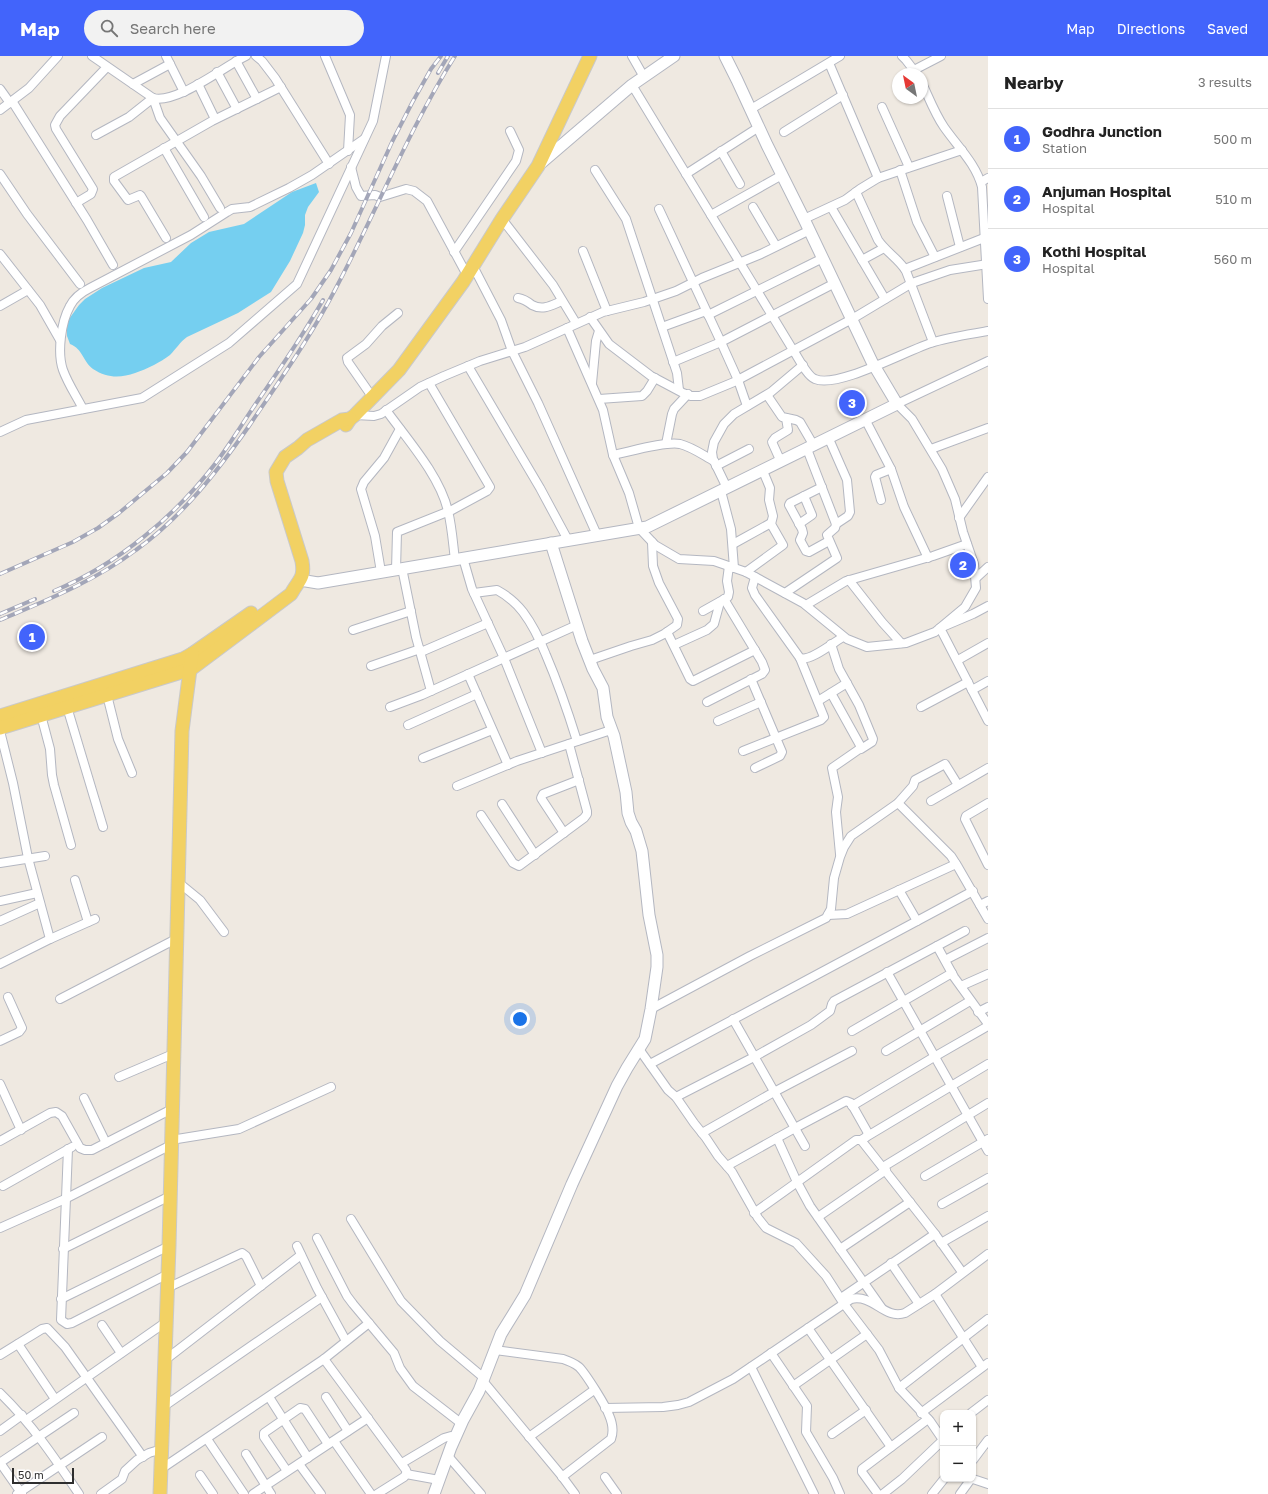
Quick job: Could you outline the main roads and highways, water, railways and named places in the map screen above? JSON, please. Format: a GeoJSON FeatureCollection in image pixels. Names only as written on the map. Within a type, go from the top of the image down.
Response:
{"type":"FeatureCollection","features":[{"type":"Feature","properties":{"kind":"main road"},"geometry":{"type":"LineString","coordinates":[[0,716],[174,668],[191,669],[291,594],[304,571],[277,481],[276,472],[285,457],[307,440],[342,420],[353,417],[399,370],[470,271],[502,219],[538,166],[590,56]]}},
{"type":"Feature","properties":{"kind":"main road"},"geometry":{"type":"LineString","coordinates":[[0,728],[107,695],[174,668],[286,589],[298,583]]}},
{"type":"Feature","properties":{"kind":"main road"},"geometry":{"type":"LineString","coordinates":[[160,1494],[169,1246],[182,732],[192,654]]}},
{"type":"Feature","properties":{"kind":"main road"},"geometry":{"type":"LineString","coordinates":[[174,668],[186,702]]}},
{"type":"Feature","properties":{"kind":"water"},"geometry":{"type":"Polygon","coordinates":[[[316,183],[319,192],[308,207],[305,215],[303,233],[290,261],[271,292],[238,313],[187,337],[170,355],[154,365],[139,372],[124,376],[108,376],[93,369],[78,349],[70,344],[67,336],[69,319],[85,299],[102,288],[144,268],[171,262],[191,243],[209,232],[244,224],[292,192],[316,183]]]}},
{"type":"Feature","properties":{"kind":"railway"},"geometry":{"type":"LineString","coordinates":[[0,574],[73,542],[98,528],[119,513],[167,473],[187,452],[259,357],[311,299],[331,270],[351,233],[392,142],[412,103],[431,69],[441,56]]}},
{"type":"Feature","properties":{"kind":"railway"},"geometry":{"type":"LineString","coordinates":[[438,73],[448,56]]}},
{"type":"Feature","properties":{"kind":"railway"},"geometry":{"type":"LineString","coordinates":[[0,620],[70,589],[120,561],[153,537],[169,523],[211,477],[249,426],[317,322],[352,257],[423,112],[455,56]]}},
{"type":"Feature","properties":{"kind":"railway"},"geometry":{"type":"LineString","coordinates":[[54,591],[78,580],[123,552],[165,519],[202,481],[223,453],[291,352],[323,300]]}},
{"type":"Feature","properties":{"kind":"railway"},"geometry":{"type":"LineString","coordinates":[[0,614],[35,599]]}},
{"type":"Feature","properties":{"kind":"place","name":"Kothi Hospital"},"geometry":{"type":"Point","coordinates":[852,403]}},
{"type":"Feature","properties":{"kind":"place","name":"Anjuman Hospital"},"geometry":{"type":"Point","coordinates":[963,565]}},
{"type":"Feature","properties":{"kind":"place","name":"Godhra Junction"},"geometry":{"type":"Point","coordinates":[32,637]}}]}
